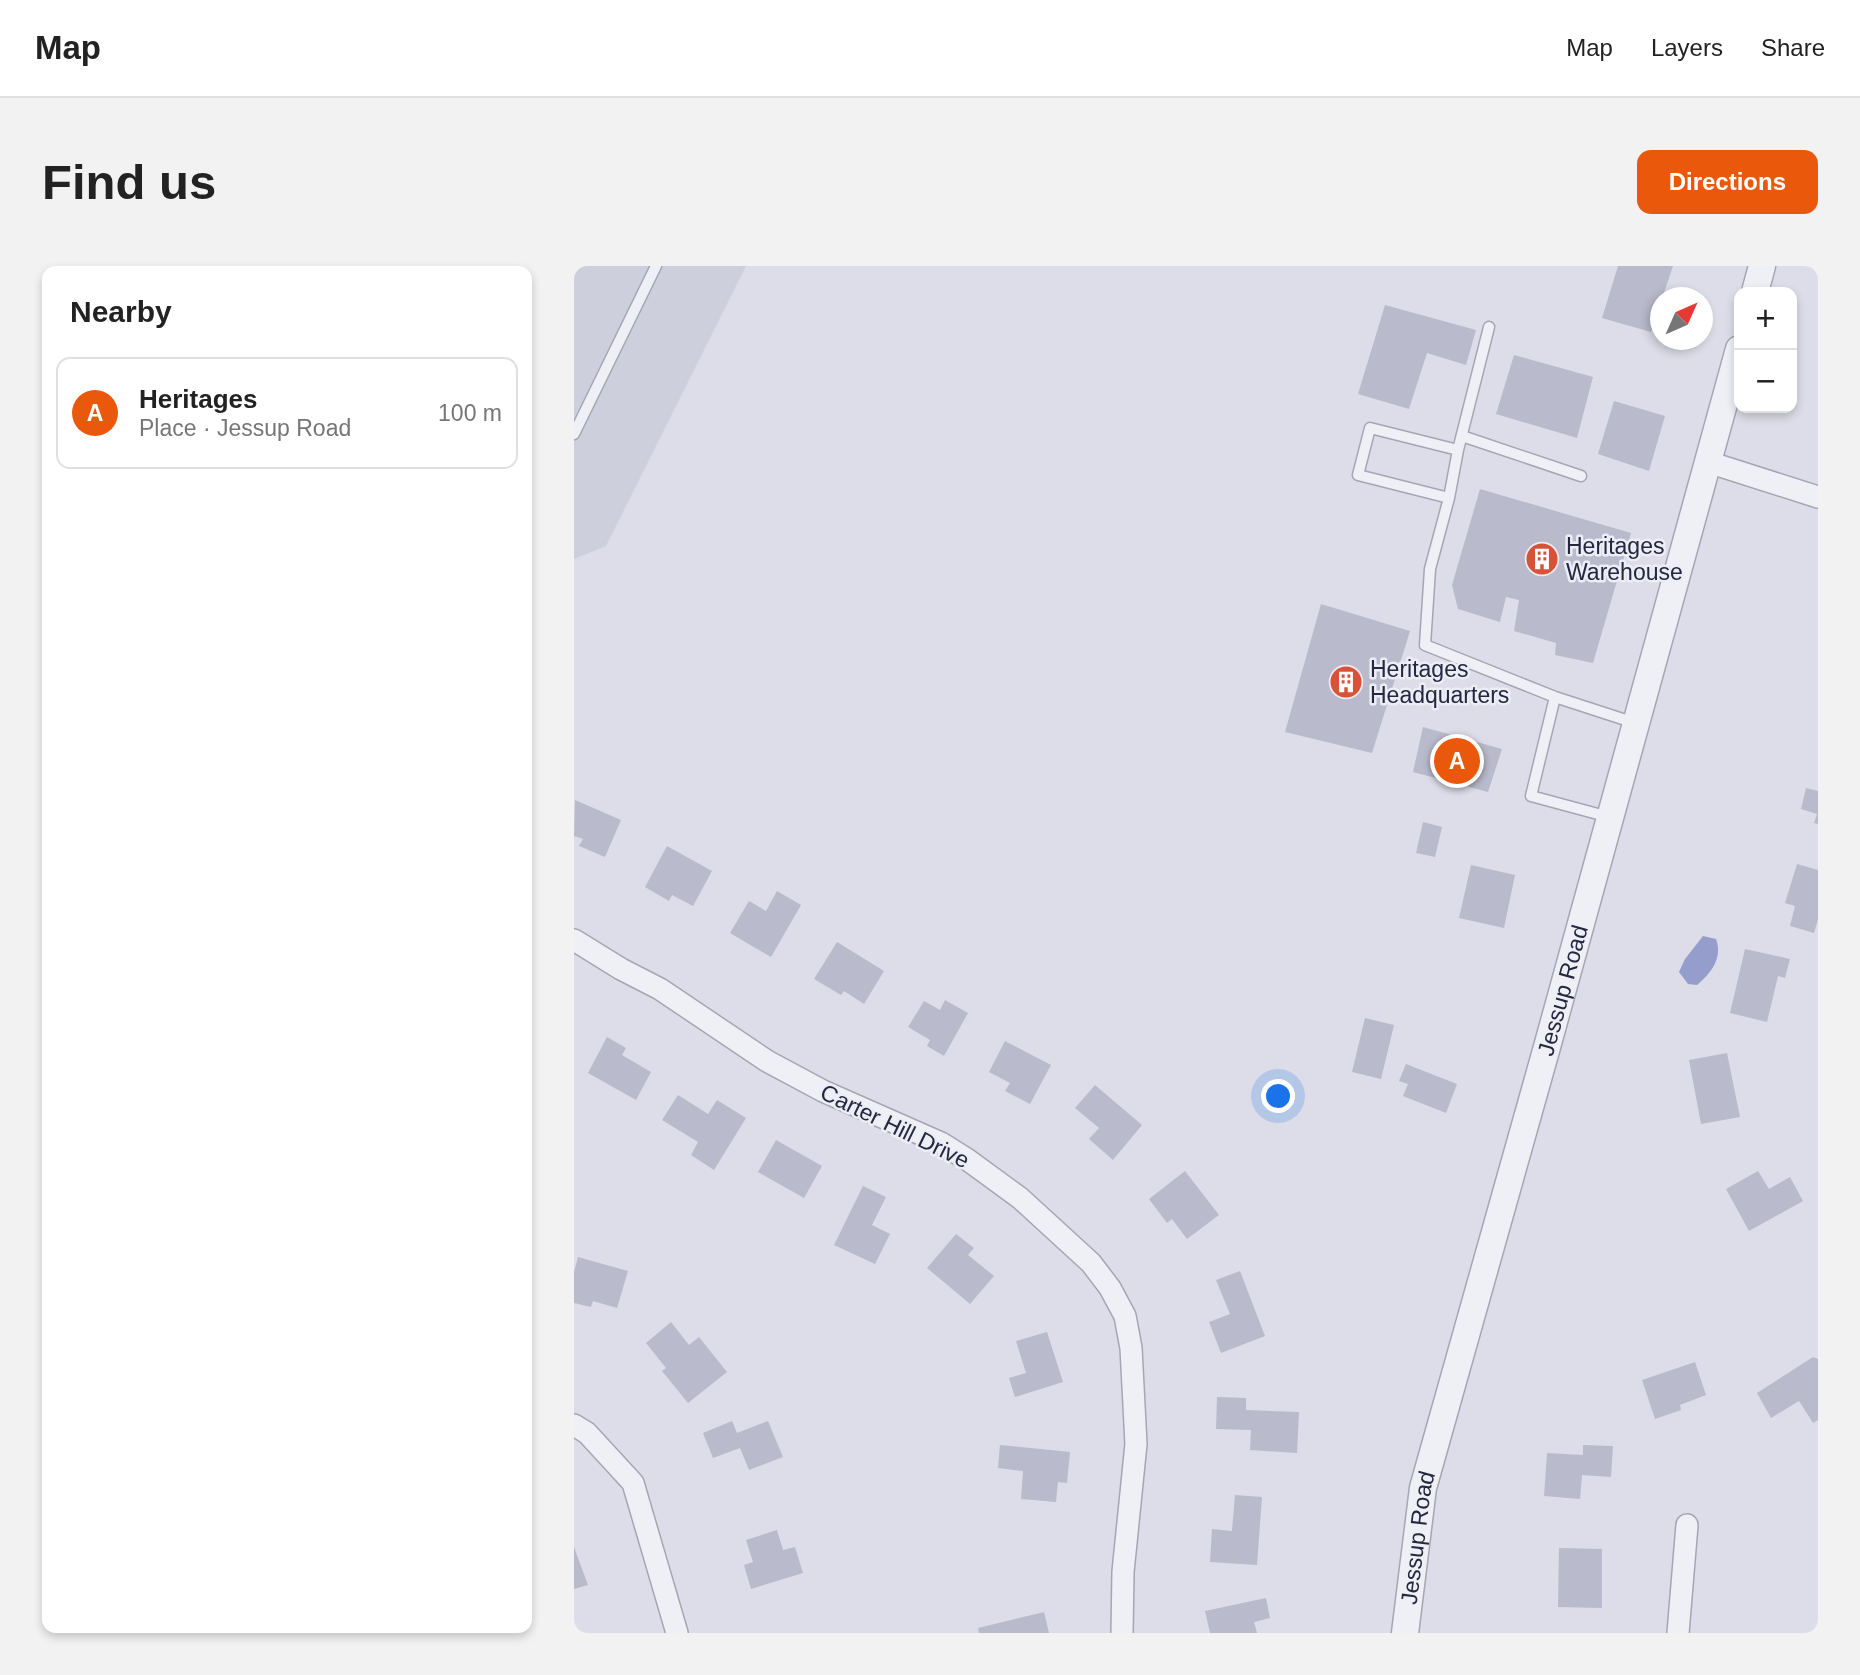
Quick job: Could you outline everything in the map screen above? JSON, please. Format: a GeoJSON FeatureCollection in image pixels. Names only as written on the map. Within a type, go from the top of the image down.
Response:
{"type":"FeatureCollection","features":[{"type":"Feature","properties":{"kind":"street"},"geometry":{"type":"LineString","coordinates":[[1756,287],[1762,266]]}},
{"type":"Feature","properties":{"kind":"street","name":"Jessup Road"},"geometry":{"type":"LineString","coordinates":[[1405,1633],[1423,1488],[1544,1060],[1739,350]]}},
{"type":"Feature","properties":{"kind":"street"},"geometry":{"type":"LineString","coordinates":[[1709,462],[1818,497]]}},
{"type":"Feature","properties":{"kind":"street","name":"Carter Hill Drive"},"geometry":{"type":"LineString","coordinates":[[574,940],[660,989],[767,1061],[824,1091],[941,1143],[1020,1198],[1091,1263],[1110,1288],[1125,1317],[1131,1348],[1136,1444],[1123,1572],[1122,1633]]}},
{"type":"Feature","properties":{"kind":"street"},"geometry":{"type":"LineString","coordinates":[[574,1425],[587,1433],[633,1483],[677,1633]]}},
{"type":"Feature","properties":{"kind":"street"},"geometry":{"type":"LineString","coordinates":[[1678,1633],[1687,1525]]}},
{"type":"Feature","properties":{"kind":"lane"},"geometry":{"type":"LineString","coordinates":[[574,434],[656,266]]}},
{"type":"Feature","properties":{"kind":"lane"},"geometry":{"type":"LineString","coordinates":[[1489,327],[1430,569],[1425,645],[1555,698],[1635,723]]}},
{"type":"Feature","properties":{"kind":"lane"},"geometry":{"type":"LineString","coordinates":[[1449,498],[1359,475],[1370,428],[1458,450]]}},
{"type":"Feature","properties":{"kind":"lane"},"geometry":{"type":"LineString","coordinates":[[1462,436],[1581,477]]}},
{"type":"Feature","properties":{"kind":"lane"},"geometry":{"type":"LineString","coordinates":[[1555,698],[1531,796],[1609,817]]}},
{"type":"Feature","properties":{"kind":"shaded area"},"geometry":{"type":"Polygon","coordinates":[[[574,266],[746,266],[606,546],[574,559],[574,266]]]}},
{"type":"Feature","properties":{"kind":"water"},"geometry":{"type":"Polygon","coordinates":[[[1703,936],[1716,939],[1717,959],[1697,985],[1688,984],[1679,972],[1685,959],[1703,936]]]}},
{"type":"Feature","properties":{"kind":"building"},"geometry":{"type":"Polygon","coordinates":[[[1618,266],[1673,266],[1666,287],[1650,287],[1650,332],[1602,318],[1618,266]]]}},
{"type":"Feature","properties":{"kind":"building"},"geometry":{"type":"Polygon","coordinates":[[[1385,305],[1476,330],[1466,365],[1427,353],[1409,409],[1358,394],[1385,305]]]}},
{"type":"Feature","properties":{"kind":"building"},"geometry":{"type":"Polygon","coordinates":[[[1514,355],[1593,377],[1577,438],[1496,414],[1514,355]]]}},
{"type":"Feature","properties":{"kind":"building"},"geometry":{"type":"Polygon","coordinates":[[[1614,401],[1665,416],[1649,471],[1598,454],[1614,401]]]}},
{"type":"Feature","properties":{"kind":"building","name":"Heritages Warehouse"},"geometry":{"type":"Polygon","coordinates":[[[1480,489],[1631,533],[1593,663],[1555,655],[1556,643],[1514,631],[1519,600],[1506,597],[1500,622],[1458,609],[1452,585],[1480,489]]]}},
{"type":"Feature","properties":{"kind":"building","name":"Heritages Headquarters"},"geometry":{"type":"Polygon","coordinates":[[[1321,604],[1410,631],[1372,753],[1285,732],[1321,604]]]}},
{"type":"Feature","properties":{"kind":"building"},"geometry":{"type":"Polygon","coordinates":[[[1423,727],[1502,749],[1488,792],[1413,772],[1423,727]]]}},
{"type":"Feature","properties":{"kind":"building"},"geometry":{"type":"Polygon","coordinates":[[[1806,788],[1818,791],[1818,824],[1814,823],[1817,814],[1801,809],[1806,788]]]}},
{"type":"Feature","properties":{"kind":"building"},"geometry":{"type":"Polygon","coordinates":[[[575,800],[621,820],[605,857],[579,846],[583,839],[574,836],[575,800]]]}},
{"type":"Feature","properties":{"kind":"building"},"geometry":{"type":"Polygon","coordinates":[[[1423,822],[1442,827],[1435,857],[1416,853],[1423,822]]]}},
{"type":"Feature","properties":{"kind":"building"},"geometry":{"type":"Polygon","coordinates":[[[667,846],[712,871],[693,906],[672,895],[669,901],[645,887],[667,846]]]}},
{"type":"Feature","properties":{"kind":"building"},"geometry":{"type":"Polygon","coordinates":[[[1797,864],[1818,870],[1818,919],[1814,933],[1790,926],[1795,906],[1785,903],[1797,864]]]}},
{"type":"Feature","properties":{"kind":"building"},"geometry":{"type":"Polygon","coordinates":[[[1471,865],[1515,875],[1504,928],[1459,918],[1471,865]]]}},
{"type":"Feature","properties":{"kind":"building"},"geometry":{"type":"Polygon","coordinates":[[[777,891],[801,905],[771,957],[730,933],[749,901],[766,911],[777,891]]]}},
{"type":"Feature","properties":{"kind":"building"},"geometry":{"type":"Polygon","coordinates":[[[837,942],[884,971],[864,1004],[844,991],[841,995],[814,979],[837,942]]]}},
{"type":"Feature","properties":{"kind":"building"},"geometry":{"type":"Polygon","coordinates":[[[1745,949],[1790,959],[1785,978],[1778,976],[1767,1022],[1730,1013],[1745,949]]]}},
{"type":"Feature","properties":{"kind":"building"},"geometry":{"type":"Polygon","coordinates":[[[945,1000],[968,1013],[944,1056],[927,1046],[930,1040],[908,1027],[924,1001],[940,1010],[945,1000]]]}},
{"type":"Feature","properties":{"kind":"building"},"geometry":{"type":"Polygon","coordinates":[[[1365,1018],[1394,1025],[1381,1079],[1352,1072],[1365,1018]]]}},
{"type":"Feature","properties":{"kind":"building"},"geometry":{"type":"Polygon","coordinates":[[[607,1037],[626,1048],[622,1055],[651,1072],[636,1100],[588,1073],[607,1037]]]}},
{"type":"Feature","properties":{"kind":"building"},"geometry":{"type":"Polygon","coordinates":[[[1005,1041],[1051,1065],[1030,1104],[1005,1091],[1010,1083],[989,1072],[1005,1041]]]}},
{"type":"Feature","properties":{"kind":"building"},"geometry":{"type":"Polygon","coordinates":[[[1727,1053],[1740,1117],[1701,1124],[1689,1060],[1727,1053]]]}},
{"type":"Feature","properties":{"kind":"building"},"geometry":{"type":"Polygon","coordinates":[[[1406,1064],[1457,1084],[1446,1113],[1403,1096],[1408,1084],[1399,1081],[1406,1064]]]}},
{"type":"Feature","properties":{"kind":"building"},"geometry":{"type":"Polygon","coordinates":[[[1095,1085],[1142,1125],[1113,1160],[1089,1139],[1099,1128],[1075,1108],[1095,1085]]]}},
{"type":"Feature","properties":{"kind":"building"},"geometry":{"type":"Polygon","coordinates":[[[678,1095],[708,1114],[717,1100],[746,1118],[714,1170],[691,1155],[698,1142],[662,1120],[678,1095]]]}},
{"type":"Feature","properties":{"kind":"building"},"geometry":{"type":"Polygon","coordinates":[[[776,1140],[822,1166],[804,1198],[758,1172],[776,1140]]]}},
{"type":"Feature","properties":{"kind":"building"},"geometry":{"type":"Polygon","coordinates":[[[1185,1171],[1219,1215],[1187,1239],[1172,1219],[1167,1223],[1149,1199],[1185,1171]]]}},
{"type":"Feature","properties":{"kind":"building"},"geometry":{"type":"Polygon","coordinates":[[[1758,1171],[1769,1189],[1790,1177],[1803,1201],[1749,1231],[1726,1189],[1758,1171]]]}},
{"type":"Feature","properties":{"kind":"building"},"geometry":{"type":"Polygon","coordinates":[[[863,1186],[886,1197],[872,1225],[890,1234],[875,1264],[834,1245],[863,1186]]]}},
{"type":"Feature","properties":{"kind":"building"},"geometry":{"type":"Polygon","coordinates":[[[956,1234],[974,1248],[968,1255],[994,1276],[970,1304],[927,1268],[956,1234]]]}},
{"type":"Feature","properties":{"kind":"building"},"geometry":{"type":"Polygon","coordinates":[[[578,1257],[628,1271],[617,1308],[593,1301],[591,1307],[574,1303],[574,1272],[578,1257]]]}},
{"type":"Feature","properties":{"kind":"building"},"geometry":{"type":"Polygon","coordinates":[[[1240,1271],[1265,1336],[1221,1353],[1209,1322],[1230,1314],[1216,1280],[1240,1271]]]}},
{"type":"Feature","properties":{"kind":"building"},"geometry":{"type":"Polygon","coordinates":[[[671,1322],[689,1345],[699,1337],[727,1372],[688,1403],[662,1371],[666,1368],[646,1343],[671,1322]]]}},
{"type":"Feature","properties":{"kind":"building"},"geometry":{"type":"Polygon","coordinates":[[[1047,1332],[1063,1382],[1015,1397],[1009,1378],[1026,1373],[1016,1341],[1047,1332]]]}},
{"type":"Feature","properties":{"kind":"building"},"geometry":{"type":"Polygon","coordinates":[[[1813,1357],[1818,1359],[1818,1420],[1813,1423],[1799,1401],[1771,1418],[1757,1393],[1813,1357]]]}},
{"type":"Feature","properties":{"kind":"building"},"geometry":{"type":"Polygon","coordinates":[[[1695,1362],[1706,1395],[1680,1405],[1681,1410],[1655,1419],[1642,1380],[1695,1362]]]}},
{"type":"Feature","properties":{"kind":"building"},"geometry":{"type":"Polygon","coordinates":[[[1217,1397],[1246,1398],[1246,1410],[1299,1412],[1297,1453],[1250,1450],[1251,1430],[1216,1429],[1217,1397]]]}},
{"type":"Feature","properties":{"kind":"building"},"geometry":{"type":"Polygon","coordinates":[[[732,1421],[737,1433],[768,1421],[783,1457],[749,1470],[740,1448],[713,1458],[703,1433],[732,1421]]]}},
{"type":"Feature","properties":{"kind":"building"},"geometry":{"type":"Polygon","coordinates":[[[1000,1445],[1070,1452],[1067,1483],[1058,1482],[1056,1502],[1021,1499],[1023,1471],[998,1468],[1000,1445]]]}},
{"type":"Feature","properties":{"kind":"building"},"geometry":{"type":"Polygon","coordinates":[[[1583,1445],[1613,1446],[1611,1477],[1582,1475],[1580,1499],[1544,1496],[1547,1453],[1583,1455],[1583,1445]]]}},
{"type":"Feature","properties":{"kind":"building"},"geometry":{"type":"Polygon","coordinates":[[[1235,1495],[1262,1497],[1257,1565],[1210,1562],[1212,1529],[1232,1531],[1235,1495]]]}},
{"type":"Feature","properties":{"kind":"building"},"geometry":{"type":"Polygon","coordinates":[[[777,1530],[783,1550],[795,1547],[803,1573],[751,1589],[744,1565],[753,1562],[746,1540],[777,1530]]]}},
{"type":"Feature","properties":{"kind":"building"},"geometry":{"type":"Polygon","coordinates":[[[574,1547],[588,1585],[574,1589],[574,1547]]]}},
{"type":"Feature","properties":{"kind":"building"},"geometry":{"type":"Polygon","coordinates":[[[1559,1548],[1602,1549],[1602,1608],[1558,1607],[1559,1548]]]}},
{"type":"Feature","properties":{"kind":"building"},"geometry":{"type":"Polygon","coordinates":[[[1266,1598],[1270,1618],[1254,1622],[1257,1633],[1210,1633],[1205,1611],[1266,1598]]]}},
{"type":"Feature","properties":{"kind":"building"},"geometry":{"type":"Polygon","coordinates":[[[1044,1612],[1049,1633],[979,1633],[978,1628],[1044,1612]]]}},
{"type":"Feature","properties":{"kind":"place","name":"Heritages Warehouse"},"geometry":{"type":"Point","coordinates":[1542,559]}},
{"type":"Feature","properties":{"kind":"place","name":"Heritages Headquarters"},"geometry":{"type":"Point","coordinates":[1346,682]}},
{"type":"Feature","properties":{"kind":"place","name":"Heritages"},"geometry":{"type":"Point","coordinates":[1457,761]}}]}
